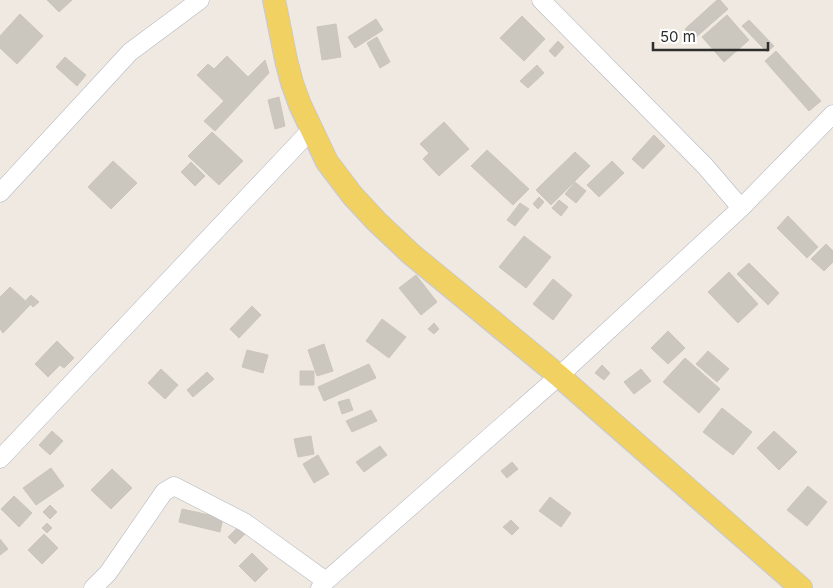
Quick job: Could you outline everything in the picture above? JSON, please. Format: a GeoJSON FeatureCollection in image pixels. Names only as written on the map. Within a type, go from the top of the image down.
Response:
{"type":"FeatureCollection","features":[{"type":"Feature","properties":{"kind":"main road"},"geometry":{"type":"LineString","coordinates":[[274,0],[292,83],[311,130],[327,162],[352,195],[411,254],[560,376],[801,588]]}},
{"type":"Feature","properties":{"kind":"street"},"geometry":{"type":"LineString","coordinates":[[0,192],[130,52],[200,0]]}},
{"type":"Feature","properties":{"kind":"street"},"geometry":{"type":"LineString","coordinates":[[541,0],[705,166],[741,208]]}},
{"type":"Feature","properties":{"kind":"street"},"geometry":{"type":"LineString","coordinates":[[93,588],[108,573],[164,492],[174,486],[244,522],[323,584],[560,376],[741,208],[833,114]]}},
{"type":"Feature","properties":{"kind":"street"},"geometry":{"type":"LineString","coordinates":[[0,459],[311,130]]}},
{"type":"Feature","properties":{"kind":"building"},"geometry":{"type":"Polygon","coordinates":[[[47,0],[72,0],[59,12],[47,0]]]}},
{"type":"Feature","properties":{"kind":"building"},"geometry":{"type":"Polygon","coordinates":[[[717,0],[720,0],[728,9],[694,39],[685,29],[717,0]]]}},
{"type":"Feature","properties":{"kind":"building"},"geometry":{"type":"Polygon","coordinates":[[[20,14],[43,36],[17,64],[0,48],[0,36],[20,14]]]}},
{"type":"Feature","properties":{"kind":"building"},"geometry":{"type":"Polygon","coordinates":[[[727,15],[749,40],[724,62],[702,37],[727,15]]]}},
{"type":"Feature","properties":{"kind":"building"},"geometry":{"type":"Polygon","coordinates":[[[522,16],[545,39],[524,61],[500,38],[522,16]]]}},
{"type":"Feature","properties":{"kind":"building"},"geometry":{"type":"Polygon","coordinates":[[[376,19],[383,30],[355,48],[348,37],[376,19]]]}},
{"type":"Feature","properties":{"kind":"building"},"geometry":{"type":"Polygon","coordinates":[[[749,20],[774,46],[767,52],[742,26],[749,20]]]}},
{"type":"Feature","properties":{"kind":"building"},"geometry":{"type":"Polygon","coordinates":[[[336,24],[341,57],[322,60],[317,27],[336,24]]]}},
{"type":"Feature","properties":{"kind":"building"},"geometry":{"type":"Polygon","coordinates":[[[377,37],[390,62],[380,68],[367,43],[377,37]]]}},
{"type":"Feature","properties":{"kind":"building"},"geometry":{"type":"Polygon","coordinates":[[[558,41],[564,47],[555,57],[549,51],[558,41]]]}},
{"type":"Feature","properties":{"kind":"building"},"geometry":{"type":"Polygon","coordinates":[[[776,51],[821,101],[809,111],[765,61],[776,51]]]}},
{"type":"Feature","properties":{"kind":"building"},"geometry":{"type":"Polygon","coordinates":[[[227,56],[248,77],[265,60],[269,73],[215,131],[204,121],[224,101],[197,75],[208,64],[214,69],[227,56]]]}},
{"type":"Feature","properties":{"kind":"building"},"geometry":{"type":"Polygon","coordinates":[[[65,57],[86,75],[77,86],[56,67],[65,57]]]}},
{"type":"Feature","properties":{"kind":"building"},"geometry":{"type":"Polygon","coordinates":[[[537,65],[544,73],[528,88],[520,81],[537,65]]]}},
{"type":"Feature","properties":{"kind":"building"},"geometry":{"type":"Polygon","coordinates":[[[279,97],[285,126],[275,129],[268,100],[279,97]]]}},
{"type":"Feature","properties":{"kind":"building"},"geometry":{"type":"Polygon","coordinates":[[[444,122],[469,149],[439,176],[423,159],[429,153],[420,144],[444,122]]]}},
{"type":"Feature","properties":{"kind":"building"},"geometry":{"type":"Polygon","coordinates":[[[212,132],[243,161],[219,185],[188,156],[212,132]]]}},
{"type":"Feature","properties":{"kind":"building"},"geometry":{"type":"Polygon","coordinates":[[[654,135],[665,146],[643,169],[632,159],[654,135]]]}},
{"type":"Feature","properties":{"kind":"building"},"geometry":{"type":"Polygon","coordinates":[[[487,150],[529,189],[513,205],[471,166],[487,150]]]}},
{"type":"Feature","properties":{"kind":"building"},"geometry":{"type":"Polygon","coordinates":[[[575,152],[590,166],[551,205],[536,190],[575,152]]]}},
{"type":"Feature","properties":{"kind":"building"},"geometry":{"type":"Polygon","coordinates":[[[113,161],[137,183],[111,209],[88,187],[113,161]]]}},
{"type":"Feature","properties":{"kind":"building"},"geometry":{"type":"Polygon","coordinates":[[[612,161],[624,173],[599,197],[587,185],[612,161]]]}},
{"type":"Feature","properties":{"kind":"building"},"geometry":{"type":"Polygon","coordinates":[[[191,162],[205,176],[195,186],[181,172],[191,162]]]}},
{"type":"Feature","properties":{"kind":"building"},"geometry":{"type":"Polygon","coordinates":[[[575,182],[586,191],[576,203],[565,194],[575,182]]]}},
{"type":"Feature","properties":{"kind":"building"},"geometry":{"type":"Polygon","coordinates":[[[539,197],[544,202],[538,209],[533,204],[539,197]]]}},
{"type":"Feature","properties":{"kind":"building"},"geometry":{"type":"Polygon","coordinates":[[[559,200],[568,207],[561,216],[552,208],[559,200]]]}},
{"type":"Feature","properties":{"kind":"building"},"geometry":{"type":"Polygon","coordinates":[[[520,203],[529,209],[515,226],[507,220],[520,203]]]}},
{"type":"Feature","properties":{"kind":"building"},"geometry":{"type":"Polygon","coordinates":[[[788,216],[818,247],[807,258],[777,228],[788,216]]]}},
{"type":"Feature","properties":{"kind":"building"},"geometry":{"type":"Polygon","coordinates":[[[524,236],[551,257],[526,288],[499,267],[524,236]]]}},
{"type":"Feature","properties":{"kind":"building"},"geometry":{"type":"Polygon","coordinates":[[[826,244],[833,251],[833,262],[824,271],[811,259],[826,244]]]}},
{"type":"Feature","properties":{"kind":"building"},"geometry":{"type":"Polygon","coordinates":[[[749,263],[779,293],[768,305],[737,274],[749,263]]]}},
{"type":"Feature","properties":{"kind":"building"},"geometry":{"type":"Polygon","coordinates":[[[729,272],[758,304],[738,323],[708,292],[729,272]]]}},
{"type":"Feature","properties":{"kind":"building"},"geometry":{"type":"Polygon","coordinates":[[[416,275],[437,302],[421,315],[399,288],[416,275]]]}},
{"type":"Feature","properties":{"kind":"building"},"geometry":{"type":"Polygon","coordinates":[[[553,279],[572,295],[553,320],[533,304],[553,279]]]}},
{"type":"Feature","properties":{"kind":"building"},"geometry":{"type":"Polygon","coordinates":[[[10,287],[30,305],[3,333],[0,329],[0,297],[10,287]]]}},
{"type":"Feature","properties":{"kind":"building"},"geometry":{"type":"Polygon","coordinates":[[[31,295],[39,302],[33,307],[26,300],[31,295]]]}},
{"type":"Feature","properties":{"kind":"building"},"geometry":{"type":"Polygon","coordinates":[[[252,306],[261,315],[239,338],[230,329],[252,306]]]}},
{"type":"Feature","properties":{"kind":"building"},"geometry":{"type":"Polygon","coordinates":[[[382,319],[406,337],[389,358],[366,341],[382,319]]]}},
{"type":"Feature","properties":{"kind":"building"},"geometry":{"type":"Polygon","coordinates":[[[434,323],[439,329],[434,334],[428,329],[434,323]]]}},
{"type":"Feature","properties":{"kind":"building"},"geometry":{"type":"Polygon","coordinates":[[[668,331],[685,348],[668,364],[651,348],[668,331]]]}},
{"type":"Feature","properties":{"kind":"building"},"geometry":{"type":"Polygon","coordinates":[[[57,341],[74,358],[64,368],[60,365],[48,377],[35,364],[57,341]]]}},
{"type":"Feature","properties":{"kind":"building"},"geometry":{"type":"Polygon","coordinates":[[[324,344],[333,371],[317,376],[308,350],[324,344]]]}},
{"type":"Feature","properties":{"kind":"building"},"geometry":{"type":"Polygon","coordinates":[[[247,350],[268,355],[263,373],[242,367],[247,350]]]}},
{"type":"Feature","properties":{"kind":"building"},"geometry":{"type":"Polygon","coordinates":[[[708,351],[729,369],[717,382],[696,364],[708,351]]]}},
{"type":"Feature","properties":{"kind":"building"},"geometry":{"type":"Polygon","coordinates":[[[685,358],[720,389],[699,413],[663,382],[685,358]]]}},
{"type":"Feature","properties":{"kind":"building"},"geometry":{"type":"Polygon","coordinates":[[[369,364],[376,378],[324,401],[318,387],[369,364]]]}},
{"type":"Feature","properties":{"kind":"building"},"geometry":{"type":"Polygon","coordinates":[[[602,365],[610,373],[604,380],[595,373],[602,365]]]}},
{"type":"Feature","properties":{"kind":"building"},"geometry":{"type":"Polygon","coordinates":[[[161,369],[178,385],[165,399],[148,383],[161,369]]]}},
{"type":"Feature","properties":{"kind":"building"},"geometry":{"type":"Polygon","coordinates":[[[641,369],[651,381],[634,394],[624,382],[641,369]]]}},
{"type":"Feature","properties":{"kind":"building"},"geometry":{"type":"Polygon","coordinates":[[[300,371],[314,371],[314,385],[300,385],[300,371]]]}},
{"type":"Feature","properties":{"kind":"building"},"geometry":{"type":"Polygon","coordinates":[[[207,372],[214,379],[193,397],[187,390],[207,372]]]}},
{"type":"Feature","properties":{"kind":"building"},"geometry":{"type":"Polygon","coordinates":[[[349,399],[353,410],[342,414],[338,402],[349,399]]]}},
{"type":"Feature","properties":{"kind":"building"},"geometry":{"type":"Polygon","coordinates":[[[722,408],[752,432],[733,455],[703,432],[722,408]]]}},
{"type":"Feature","properties":{"kind":"building"},"geometry":{"type":"Polygon","coordinates":[[[371,410],[377,421],[352,432],[346,421],[371,410]]]}},
{"type":"Feature","properties":{"kind":"building"},"geometry":{"type":"Polygon","coordinates":[[[52,431],[63,441],[50,455],[39,445],[52,431]]]}},
{"type":"Feature","properties":{"kind":"building"},"geometry":{"type":"Polygon","coordinates":[[[774,431],[797,452],[779,470],[757,448],[774,431]]]}},
{"type":"Feature","properties":{"kind":"building"},"geometry":{"type":"Polygon","coordinates":[[[311,436],[314,454],[298,457],[294,439],[311,436]]]}},
{"type":"Feature","properties":{"kind":"building"},"geometry":{"type":"Polygon","coordinates":[[[380,446],[387,455],[364,472],[356,462],[380,446]]]}},
{"type":"Feature","properties":{"kind":"building"},"geometry":{"type":"Polygon","coordinates":[[[318,455],[329,474],[314,483],[303,464],[318,455]]]}},
{"type":"Feature","properties":{"kind":"building"},"geometry":{"type":"Polygon","coordinates":[[[512,462],[518,469],[507,478],[501,471],[512,462]]]}},
{"type":"Feature","properties":{"kind":"building"},"geometry":{"type":"Polygon","coordinates":[[[51,468],[64,486],[36,505],[23,488],[51,468]]]}},
{"type":"Feature","properties":{"kind":"building"},"geometry":{"type":"Polygon","coordinates":[[[112,469],[132,488],[111,509],[91,490],[112,469]]]}},
{"type":"Feature","properties":{"kind":"building"},"geometry":{"type":"Polygon","coordinates":[[[808,486],[827,502],[807,526],[787,510],[808,486]]]}},
{"type":"Feature","properties":{"kind":"building"},"geometry":{"type":"Polygon","coordinates":[[[14,496],[32,513],[19,527],[1,509],[14,496]]]}},
{"type":"Feature","properties":{"kind":"building"},"geometry":{"type":"Polygon","coordinates":[[[550,497],[571,513],[561,527],[539,511],[550,497]]]}},
{"type":"Feature","properties":{"kind":"building"},"geometry":{"type":"Polygon","coordinates":[[[50,505],[57,512],[50,519],[43,512],[50,505]]]}},
{"type":"Feature","properties":{"kind":"building"},"geometry":{"type":"Polygon","coordinates":[[[182,509],[223,518],[220,532],[179,522],[182,509]]]}},
{"type":"Feature","properties":{"kind":"building"},"geometry":{"type":"Polygon","coordinates":[[[511,520],[519,528],[512,535],[503,527],[511,520]]]}},
{"type":"Feature","properties":{"kind":"building"},"geometry":{"type":"Polygon","coordinates":[[[47,523],[52,528],[47,533],[42,528],[47,523]]]}},
{"type":"Feature","properties":{"kind":"building"},"geometry":{"type":"Polygon","coordinates":[[[238,527],[245,534],[235,544],[228,537],[238,527]]]}},
{"type":"Feature","properties":{"kind":"building"},"geometry":{"type":"Polygon","coordinates":[[[44,534],[58,548],[42,564],[28,550],[44,534]]]}},
{"type":"Feature","properties":{"kind":"building"},"geometry":{"type":"Polygon","coordinates":[[[0,539],[8,549],[0,555],[0,539]]]}},
{"type":"Feature","properties":{"kind":"building"},"geometry":{"type":"Polygon","coordinates":[[[252,553],[268,569],[255,582],[239,566],[252,553]]]}}]}
